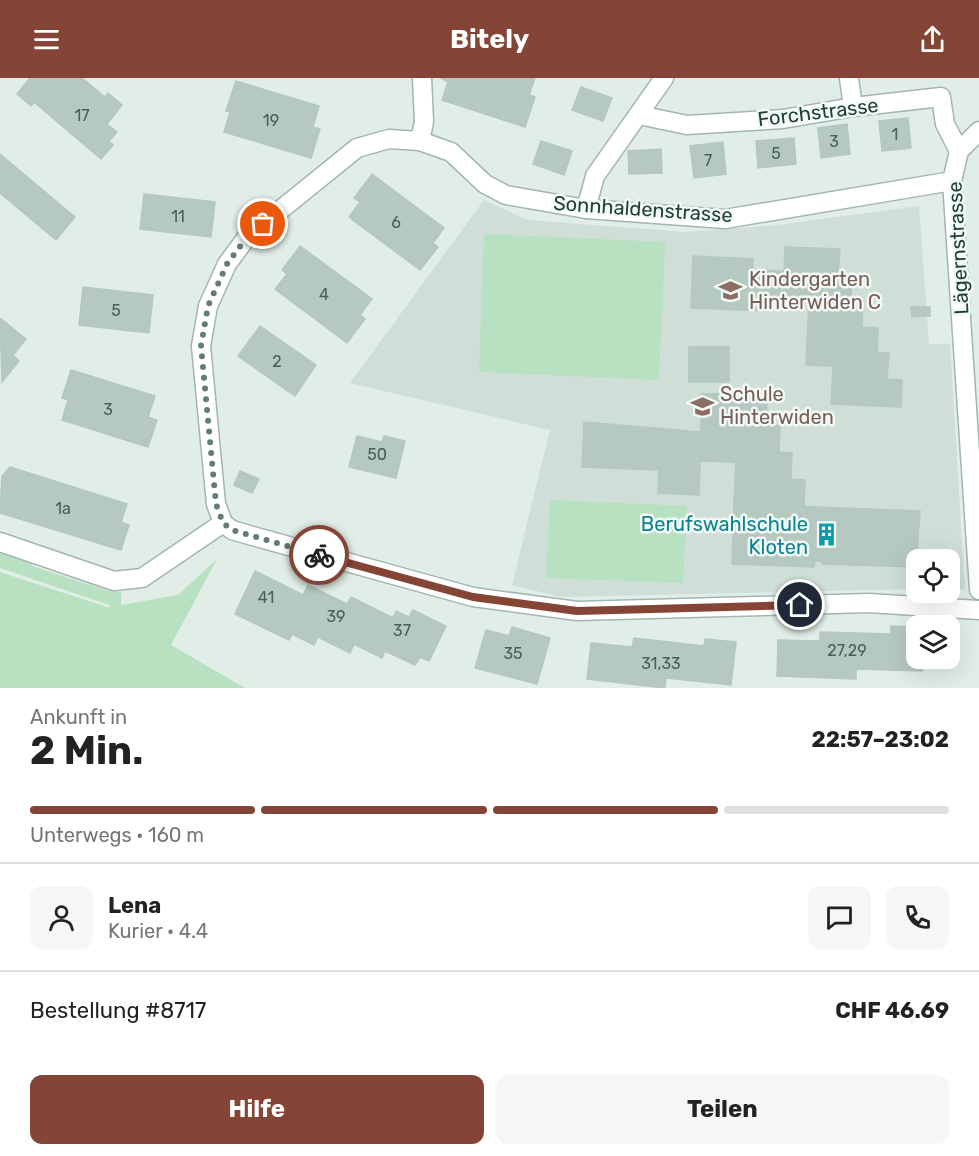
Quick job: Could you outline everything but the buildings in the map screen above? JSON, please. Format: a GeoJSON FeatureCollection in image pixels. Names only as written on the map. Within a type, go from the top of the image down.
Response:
{"type":"FeatureCollection","features":[{"type":"Feature","properties":{"kind":"street"},"geometry":{"type":"LineString","coordinates":[[420,141],[424,106],[422,78]]}},
{"type":"Feature","properties":{"kind":"street"},"geometry":{"type":"LineString","coordinates":[[586,209],[595,176],[664,78]]}},
{"type":"Feature","properties":{"kind":"street"},"geometry":{"type":"LineString","coordinates":[[849,78],[853,107]]}},
{"type":"Feature","properties":{"kind":"street","name":"Forchstrasse"},"geometry":{"type":"LineString","coordinates":[[639,115],[687,125],[783,118],[941,97],[945,124],[959,151]]}},
{"type":"Feature","properties":{"kind":"street"},"geometry":{"type":"LineString","coordinates":[[959,151],[979,131]]}},
{"type":"Feature","properties":{"kind":"street","name":"Sonnhaldenstrasse"},"geometry":{"type":"LineString","coordinates":[[223,523],[216,504],[201,346],[208,306],[227,264],[247,237],[357,148],[389,139],[420,141],[451,152],[485,184],[506,195],[586,209],[724,219],[952,181]]}},
{"type":"Feature","properties":{"kind":"street","name":"Lägernstrasse"},"geometry":{"type":"LineString","coordinates":[[959,151],[952,181],[972,374],[979,590]]}},
{"type":"Feature","properties":{"kind":"street"},"geometry":{"type":"LineString","coordinates":[[0,542],[114,580],[142,578],[223,523],[232,530],[473,597],[577,611],[869,603],[979,610]]}},
{"type":"Feature","properties":{"kind":"shaded area","name":"Schule Hinterwiden"},"geometry":{"type":"Polygon","coordinates":[[[484,200],[528,220],[685,232],[777,225],[919,206],[929,344],[950,344],[965,589],[960,589],[960,549],[906,549],[906,589],[561,597],[512,585],[550,430],[350,383],[484,200]]]}},
{"type":"Feature","properties":{"kind":"green space"},"geometry":{"type":"Polygon","coordinates":[[[484,234],[665,242],[659,380],[479,372],[484,234]]]}},
{"type":"Feature","properties":{"kind":"green space"},"geometry":{"type":"Polygon","coordinates":[[[550,500],[687,506],[683,583],[546,578],[550,500]]]}},
{"type":"Feature","properties":{"kind":"green space"},"geometry":{"type":"Polygon","coordinates":[[[0,550],[33,562],[32,566],[109,591],[121,592],[121,605],[178,595],[217,559],[171,645],[245,688],[0,688],[0,572],[107,607],[112,606],[0,568],[0,550]]]}},
{"type":"Feature","properties":{"kind":"way so far"},"geometry":{"type":"LineString","coordinates":[[263,224],[247,237],[227,264],[208,306],[201,346],[216,504],[223,523],[232,530],[319,555]]}},
{"type":"Feature","properties":{"kind":"place","name":"Kindergarten Hinterwiden C"},"geometry":{"type":"Point","coordinates":[731,290]}},
{"type":"Feature","properties":{"kind":"place","name":"Schule Hinterwiden"},"geometry":{"type":"Point","coordinates":[702,406]}},
{"type":"Feature","properties":{"kind":"place","name":"Berufswahlschule Kloten"},"geometry":{"type":"Point","coordinates":[826,535]}},
{"type":"Feature","properties":{"kind":"route"},"geometry":{"type":"LineString","coordinates":[[319,555],[473,597],[577,611],[800,605]]}}]}
